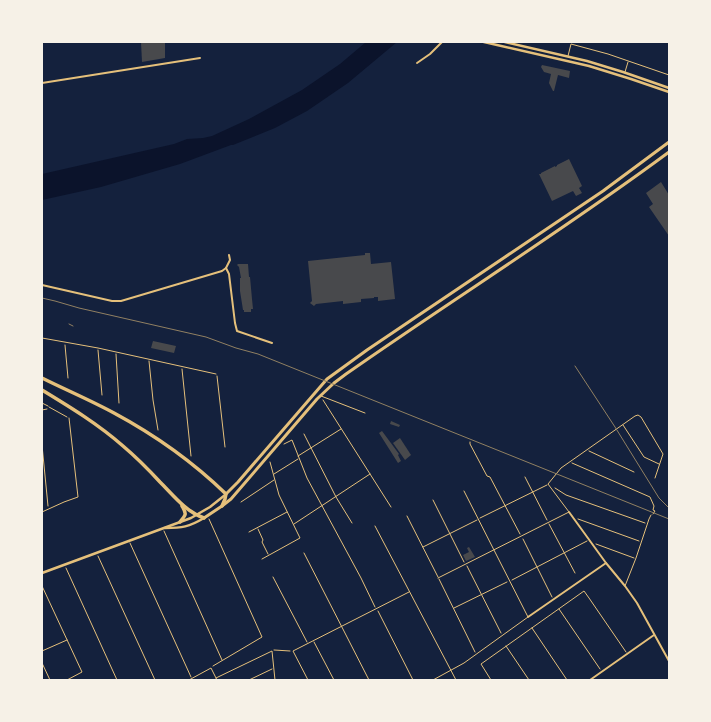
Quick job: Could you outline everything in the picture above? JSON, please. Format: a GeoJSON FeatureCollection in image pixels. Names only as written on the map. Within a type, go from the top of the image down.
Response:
{"type":"FeatureCollection","features":[{"type":"Feature","properties":{"kind":"highway"},"geometry":{"type":"LineString","coordinates":[[42,378],[114,413],[157,438],[226,494],[222,506]]}},
{"type":"Feature","properties":{"kind":"highway"},"geometry":{"type":"LineString","coordinates":[[42,390],[87,418],[122,445],[180,503],[196,516],[204,518]]}},
{"type":"Feature","properties":{"kind":"highway"},"geometry":{"type":"LineString","coordinates":[[180,503],[185,511],[184,517],[180,522]]}},
{"type":"Feature","properties":{"kind":"main road"},"geometry":{"type":"LineString","coordinates":[[226,494],[327,379],[367,350],[603,190],[669,142]]}},
{"type":"Feature","properties":{"kind":"main road"},"geometry":{"type":"LineString","coordinates":[[204,518],[222,506],[236,493],[320,396],[334,383],[355,367],[569,224],[669,152]]}},
{"type":"Feature","properties":{"kind":"street"},"geometry":{"type":"LineString","coordinates":[[416,63],[430,54],[442,42]]}},
{"type":"Feature","properties":{"kind":"street"},"geometry":{"type":"LineString","coordinates":[[484,42],[567,60],[607,71],[669,92]]}},
{"type":"Feature","properties":{"kind":"street"},"geometry":{"type":"LineString","coordinates":[[505,42],[568,56],[608,67],[669,88]]}},
{"type":"Feature","properties":{"kind":"street"},"geometry":{"type":"LineString","coordinates":[[42,83],[200,58]]}},
{"type":"Feature","properties":{"kind":"street"},"geometry":{"type":"LineString","coordinates":[[607,71],[608,67]]}},
{"type":"Feature","properties":{"kind":"street"},"geometry":{"type":"LineString","coordinates":[[42,285],[112,301],[121,301],[222,271],[226,268],[230,260],[229,255]]}},
{"type":"Feature","properties":{"kind":"street"},"geometry":{"type":"LineString","coordinates":[[226,268],[229,274],[237,331],[272,343]]}},
{"type":"Feature","properties":{"kind":"street"},"geometry":{"type":"LineString","coordinates":[[42,573],[196,516],[226,494]]}},
{"type":"Feature","properties":{"kind":"street"},"geometry":{"type":"LineString","coordinates":[[569,512],[625,586],[644,614],[669,661]]}},
{"type":"Feature","properties":{"kind":"street"},"geometry":{"type":"LineString","coordinates":[[163,528],[184,528],[204,518]]}},
{"type":"Feature","properties":{"kind":"street"},"geometry":{"type":"LineString","coordinates":[[528,617],[606,562]]}},
{"type":"Feature","properties":{"kind":"street"},"geometry":{"type":"LineString","coordinates":[[590,680],[655,634]]}},
{"type":"Feature","properties":{"kind":"lane"},"geometry":{"type":"LineString","coordinates":[[568,56],[571,44],[608,54],[669,75]]}},
{"type":"Feature","properties":{"kind":"lane"},"geometry":{"type":"LineString","coordinates":[[625,72],[629,61]]}},
{"type":"Feature","properties":{"kind":"lane"},"geometry":{"type":"LineString","coordinates":[[42,338],[98,348],[216,374]]}},
{"type":"Feature","properties":{"kind":"lane"},"geometry":{"type":"LineString","coordinates":[[320,396],[365,412]]}},
{"type":"Feature","properties":{"kind":"lane"},"geometry":{"type":"LineString","coordinates":[[42,403],[48,406]]}},
{"type":"Feature","properties":{"kind":"lane"},"geometry":{"type":"LineString","coordinates":[[438,578],[569,512],[548,484],[561,468],[635,416],[641,417],[663,454],[655,478]]}},
{"type":"Feature","properties":{"kind":"lane"},"geometry":{"type":"LineString","coordinates":[[42,512],[48,508],[78,498],[70,418]]}},
{"type":"Feature","properties":{"kind":"lane"},"geometry":{"type":"LineString","coordinates":[[623,424],[644,457],[660,464]]}},
{"type":"Feature","properties":{"kind":"lane"},"geometry":{"type":"LineString","coordinates":[[433,680],[476,654],[528,617],[464,492]]}},
{"type":"Feature","properties":{"kind":"lane"},"geometry":{"type":"LineString","coordinates":[[625,586],[651,515]]}},
{"type":"Feature","properties":{"kind":"lane"},"geometry":{"type":"LineString","coordinates":[[376,526],[456,680]]}},
{"type":"Feature","properties":{"kind":"lane"},"geometry":{"type":"LineString","coordinates":[[304,553],[369,680]]}},
{"type":"Feature","properties":{"kind":"lane"},"geometry":{"type":"LineString","coordinates":[[273,577],[308,643]]}},
{"type":"Feature","properties":{"kind":"lane"},"geometry":{"type":"LineString","coordinates":[[308,680],[293,651],[410,592]]}},
{"type":"Feature","properties":{"kind":"lane"},"geometry":{"type":"LineString","coordinates":[[189,680],[211,668],[216,679],[272,651],[275,680]]}},
{"type":"Feature","properties":{"kind":"path"},"geometry":{"type":"LineString","coordinates":[[64,342],[68,378]]}},
{"type":"Feature","properties":{"kind":"path"},"geometry":{"type":"LineString","coordinates":[[98,348],[102,395]]}},
{"type":"Feature","properties":{"kind":"path"},"geometry":{"type":"LineString","coordinates":[[115,352],[119,403]]}},
{"type":"Feature","properties":{"kind":"path"},"geometry":{"type":"LineString","coordinates":[[149,359],[158,430]]}},
{"type":"Feature","properties":{"kind":"path"},"geometry":{"type":"LineString","coordinates":[[182,366],[191,456]]}},
{"type":"Feature","properties":{"kind":"path"},"geometry":{"type":"LineString","coordinates":[[216,374],[225,447]]}},
{"type":"Feature","properties":{"kind":"path"},"geometry":{"type":"LineString","coordinates":[[323,400],[391,507]]}},
{"type":"Feature","properties":{"kind":"path"},"geometry":{"type":"LineString","coordinates":[[42,410],[48,408],[48,406],[70,418]]}},
{"type":"Feature","properties":{"kind":"path"},"geometry":{"type":"LineString","coordinates":[[298,456],[341,428]]}},
{"type":"Feature","properties":{"kind":"path"},"geometry":{"type":"LineString","coordinates":[[304,434],[336,496],[352,523]]}},
{"type":"Feature","properties":{"kind":"path"},"geometry":{"type":"LineString","coordinates":[[284,444],[292,440],[307,478],[338,536]]}},
{"type":"Feature","properties":{"kind":"path"},"geometry":{"type":"LineString","coordinates":[[470,442],[484,471],[487,476],[490,477],[505,505],[553,599]]}},
{"type":"Feature","properties":{"kind":"path"},"geometry":{"type":"LineString","coordinates":[[42,445],[48,508]]}},
{"type":"Feature","properties":{"kind":"path"},"geometry":{"type":"LineString","coordinates":[[587,450],[634,472]]}},
{"type":"Feature","properties":{"kind":"path"},"geometry":{"type":"LineString","coordinates":[[273,474],[299,458]]}},
{"type":"Feature","properties":{"kind":"path"},"geometry":{"type":"LineString","coordinates":[[262,558],[300,538],[279,495],[270,462]]}},
{"type":"Feature","properties":{"kind":"path"},"geometry":{"type":"LineString","coordinates":[[570,462],[650,497],[654,506],[653,510],[655,511],[653,515],[651,515]]}},
{"type":"Feature","properties":{"kind":"path"},"geometry":{"type":"LineString","coordinates":[[293,525],[370,474]]}},
{"type":"Feature","properties":{"kind":"path"},"geometry":{"type":"LineString","coordinates":[[525,476],[575,573]]}},
{"type":"Feature","properties":{"kind":"path"},"geometry":{"type":"LineString","coordinates":[[241,502],[275,480]]}},
{"type":"Feature","properties":{"kind":"path"},"geometry":{"type":"LineString","coordinates":[[423,547],[548,484]]}},
{"type":"Feature","properties":{"kind":"path"},"geometry":{"type":"LineString","coordinates":[[554,488],[566,495],[647,524]]}},
{"type":"Feature","properties":{"kind":"path"},"geometry":{"type":"LineString","coordinates":[[433,500],[502,635]]}},
{"type":"Feature","properties":{"kind":"path"},"geometry":{"type":"LineString","coordinates":[[249,532],[287,512]]}},
{"type":"Feature","properties":{"kind":"path"},"geometry":{"type":"LineString","coordinates":[[407,516],[476,654]]}},
{"type":"Feature","properties":{"kind":"path"},"geometry":{"type":"LineString","coordinates":[[573,518],[642,542]]}},
{"type":"Feature","properties":{"kind":"path"},"geometry":{"type":"LineString","coordinates":[[209,519],[262,638],[222,660],[211,668]]}},
{"type":"Feature","properties":{"kind":"path"},"geometry":{"type":"LineString","coordinates":[[163,528],[222,660]]}},
{"type":"Feature","properties":{"kind":"path"},"geometry":{"type":"LineString","coordinates":[[257,528],[268,555]]}},
{"type":"Feature","properties":{"kind":"path"},"geometry":{"type":"LineString","coordinates":[[454,608],[589,540]]}},
{"type":"Feature","properties":{"kind":"path"},"geometry":{"type":"LineString","coordinates":[[129,541],[192,678]]}},
{"type":"Feature","properties":{"kind":"path"},"geometry":{"type":"LineString","coordinates":[[592,543],[636,558]]}},
{"type":"Feature","properties":{"kind":"path"},"geometry":{"type":"LineString","coordinates":[[98,556],[155,680]]}},
{"type":"Feature","properties":{"kind":"path"},"geometry":{"type":"LineString","coordinates":[[66,567],[117,680]]}},
{"type":"Feature","properties":{"kind":"path"},"geometry":{"type":"LineString","coordinates":[[42,586],[82,672],[67,680]]}},
{"type":"Feature","properties":{"kind":"path"},"geometry":{"type":"LineString","coordinates":[[491,680],[481,664],[584,592],[627,654]]}},
{"type":"Feature","properties":{"kind":"path"},"geometry":{"type":"LineString","coordinates":[[559,609],[602,672]]}},
{"type":"Feature","properties":{"kind":"path"},"geometry":{"type":"LineString","coordinates":[[532,628],[568,680]]}},
{"type":"Feature","properties":{"kind":"path"},"geometry":{"type":"LineString","coordinates":[[42,651],[67,640]]}},
{"type":"Feature","properties":{"kind":"path"},"geometry":{"type":"LineString","coordinates":[[313,640],[334,680]]}},
{"type":"Feature","properties":{"kind":"path"},"geometry":{"type":"LineString","coordinates":[[506,646],[529,680]]}},
{"type":"Feature","properties":{"kind":"path"},"geometry":{"type":"LineString","coordinates":[[272,651],[293,651]]}},
{"type":"Feature","properties":{"kind":"path"},"geometry":{"type":"LineString","coordinates":[[42,663],[50,680]]}},
{"type":"Feature","properties":{"kind":"path"},"geometry":{"type":"LineString","coordinates":[[249,680],[274,668]]}},
{"type":"Feature","properties":{"kind":"water"},"geometry":{"type":"Polygon","coordinates":[[[366,42],[397,42],[348,83],[307,111],[275,128],[180,164],[101,187],[42,200],[42,174],[174,144],[187,139],[212,136],[249,119],[302,90],[340,64],[366,42]]]}},
{"type":"Feature","properties":{"kind":"building"},"geometry":{"type":"Polygon","coordinates":[[[141,42],[165,42],[165,58],[142,62],[141,42]]]}},
{"type":"Feature","properties":{"kind":"building"},"geometry":{"type":"Polygon","coordinates":[[[542,65],[570,71],[569,78],[558,75],[553,91],[549,83],[551,74],[544,72],[541,67],[542,65]]]}},
{"type":"Feature","properties":{"kind":"building"},"geometry":{"type":"Polygon","coordinates":[[[569,159],[582,186],[579,188],[582,193],[576,196],[573,191],[552,201],[539,174],[569,159]]]}},
{"type":"Feature","properties":{"kind":"building"},"geometry":{"type":"Polygon","coordinates":[[[661,182],[669,195],[669,236],[649,207],[653,204],[646,193],[661,182]]]}},
{"type":"Feature","properties":{"kind":"building"},"geometry":{"type":"Polygon","coordinates":[[[365,253],[370,253],[371,264],[391,262],[395,299],[378,301],[378,297],[374,297],[361,299],[361,302],[343,304],[343,301],[316,304],[314,306],[310,303],[312,301],[308,261],[365,255],[365,253]]]}},
{"type":"Feature","properties":{"kind":"building"},"geometry":{"type":"Polygon","coordinates":[[[238,264],[248,264],[253,309],[251,309],[251,312],[244,312],[243,310],[240,291],[241,278],[238,264]]]}},
{"type":"Feature","properties":{"kind":"building"},"geometry":{"type":"Polygon","coordinates":[[[153,341],[176,346],[174,353],[151,348],[153,341]]]}},
{"type":"Feature","properties":{"kind":"building"},"geometry":{"type":"Polygon","coordinates":[[[391,421],[400,425],[399,427],[390,424],[391,421]]]}},
{"type":"Feature","properties":{"kind":"building"},"geometry":{"type":"Polygon","coordinates":[[[382,431],[399,454],[398,455],[401,461],[398,463],[379,433],[382,431]]]}},
{"type":"Feature","properties":{"kind":"building"},"geometry":{"type":"Polygon","coordinates":[[[400,438],[411,455],[405,460],[393,443],[400,438]]]}},
{"type":"Feature","properties":{"kind":"building"},"geometry":{"type":"Polygon","coordinates":[[[469,547],[475,557],[466,561],[463,555],[469,552],[467,548],[469,547]]]}},
{"type":"Feature","properties":{"kind":"railway"},"geometry":{"type":"LineString","coordinates":[[42,298],[206,337],[258,354],[669,519]]}},
{"type":"Feature","properties":{"kind":"railway"},"geometry":{"type":"LineString","coordinates":[[69,324],[73,326]]}},
{"type":"Feature","properties":{"kind":"railway"},"geometry":{"type":"LineString","coordinates":[[575,366],[659,498],[669,508]]}}]}
